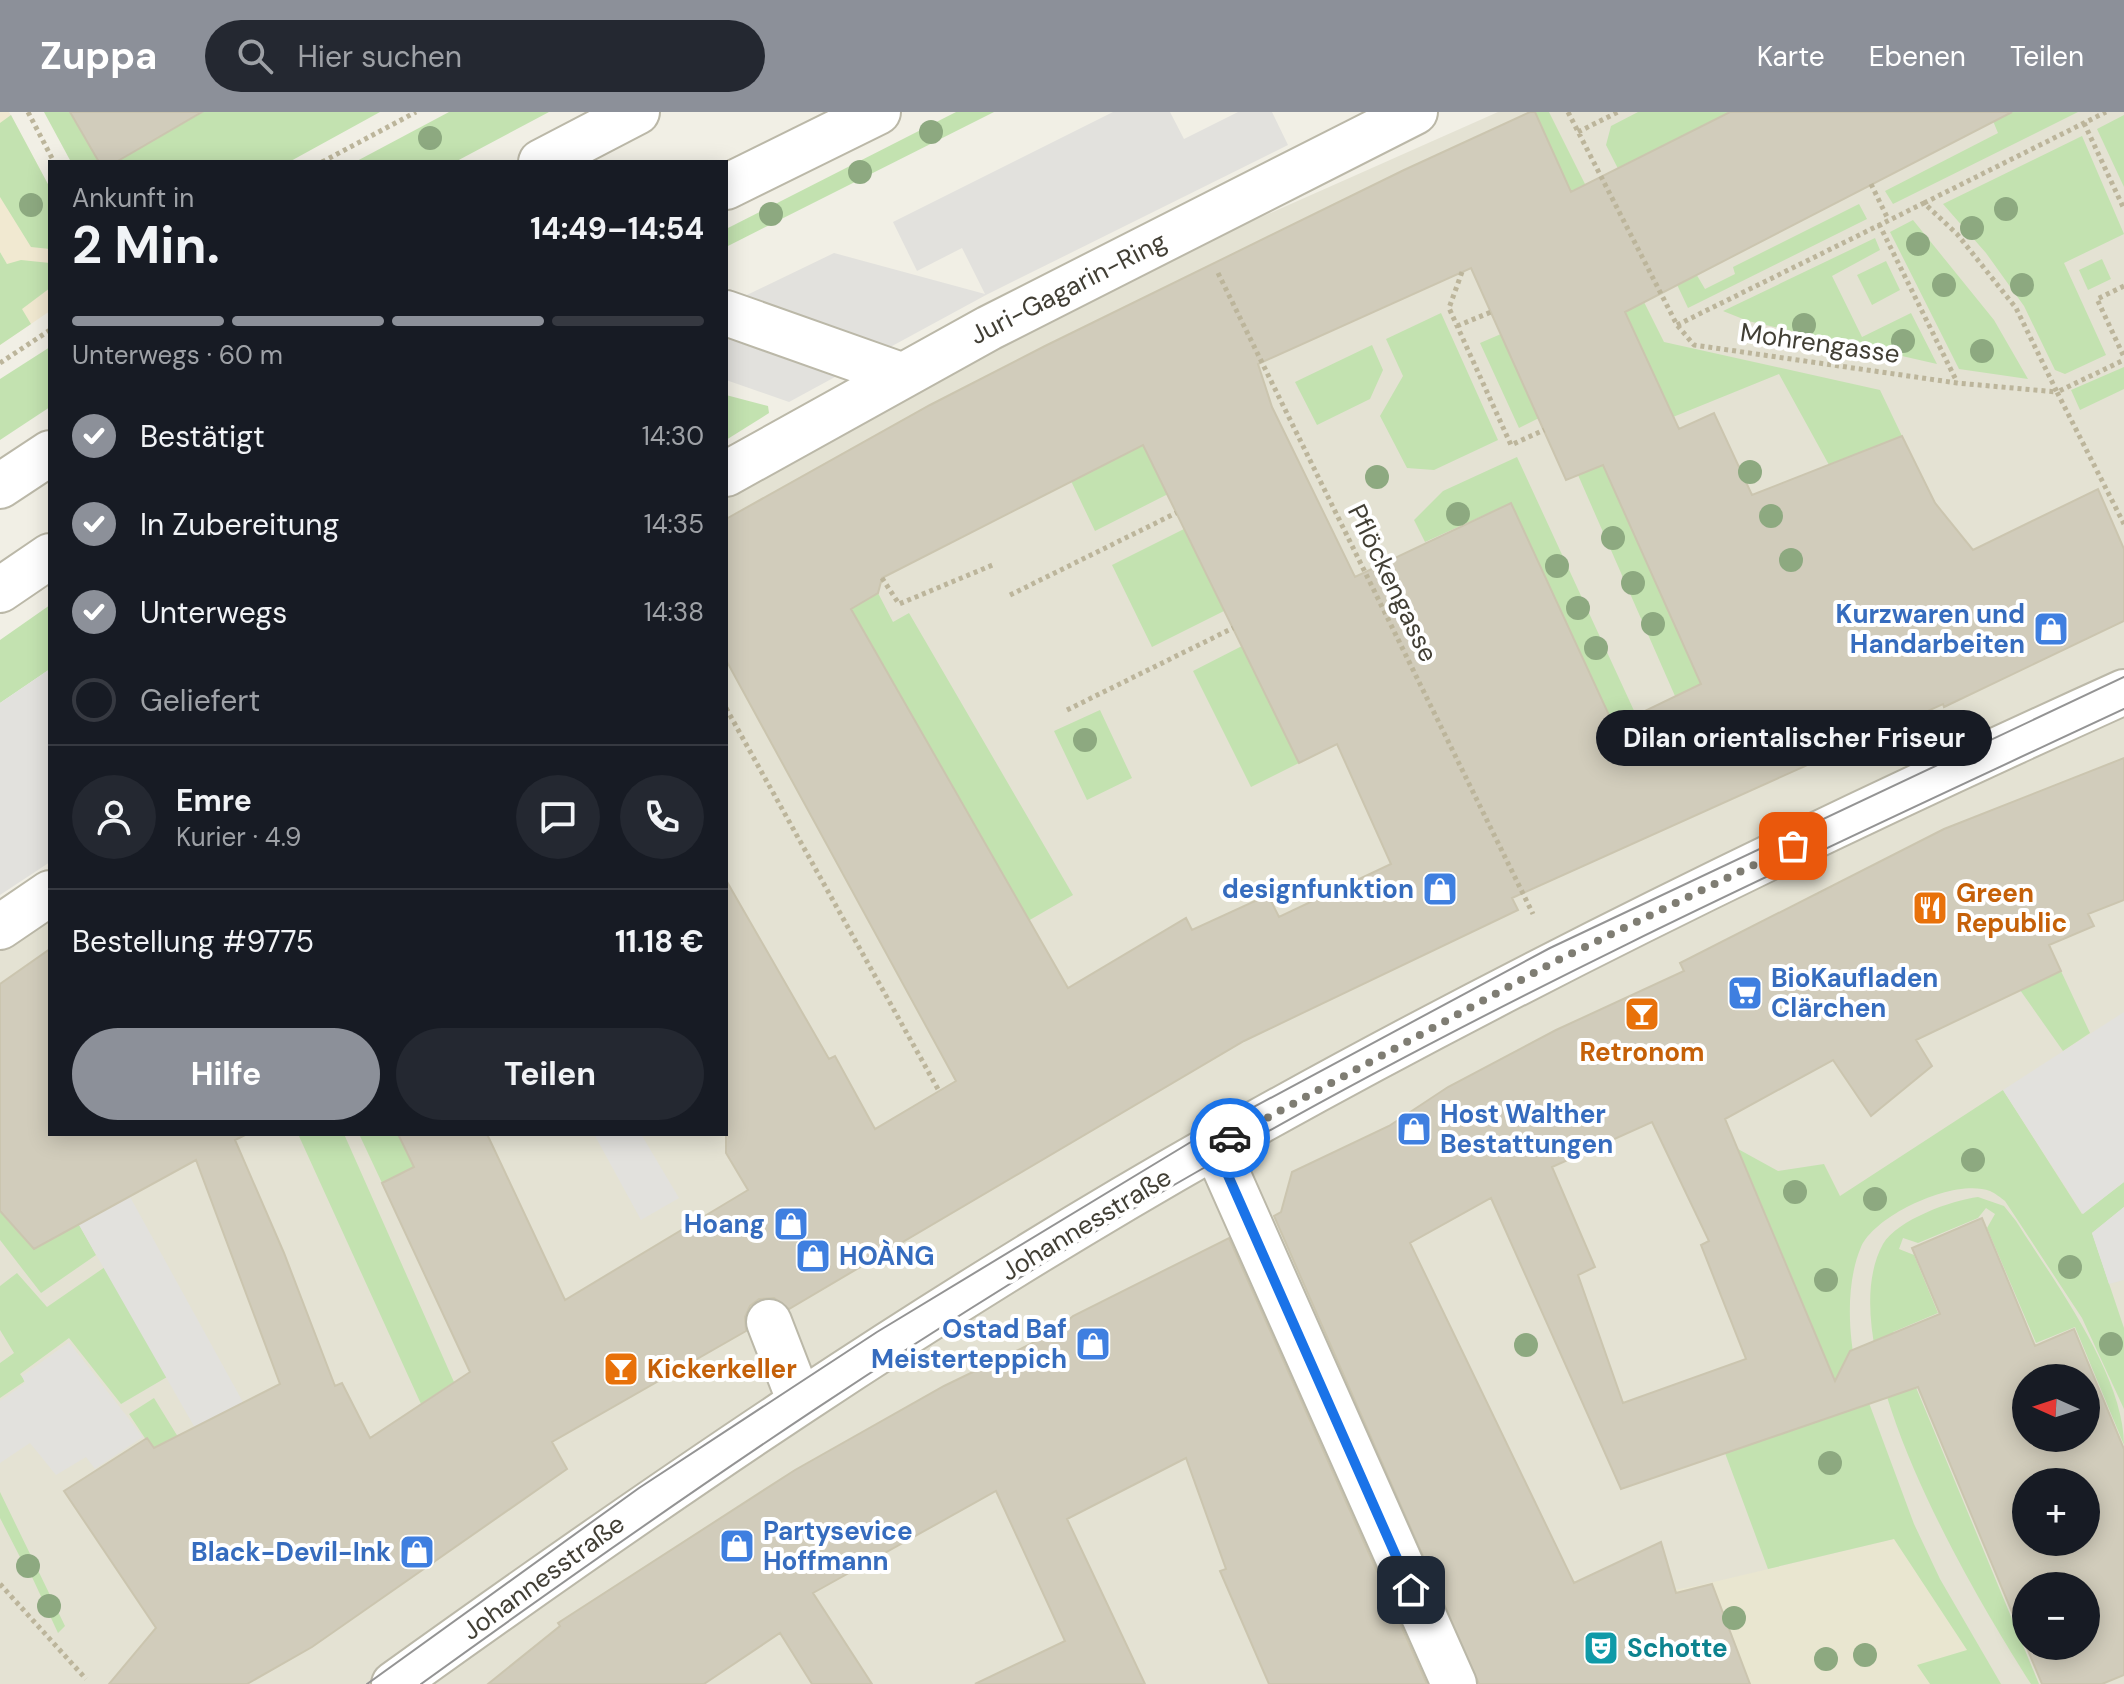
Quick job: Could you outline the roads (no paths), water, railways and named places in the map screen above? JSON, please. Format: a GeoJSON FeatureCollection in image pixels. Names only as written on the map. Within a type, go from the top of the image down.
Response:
{"type":"FeatureCollection","features":[{"type":"Feature","properties":{"kind":"street"},"geometry":{"type":"LineString","coordinates":[[545,160],[637,112]]}},
{"type":"Feature","properties":{"kind":"street"},"geometry":{"type":"LineString","coordinates":[[728,186],[878,112]]}},
{"type":"Feature","properties":{"kind":"street","name":"Juri-Gagarin-Ring"},"geometry":{"type":"LineString","coordinates":[[728,473],[901,375],[1415,112]]}},
{"type":"Feature","properties":{"kind":"street"},"geometry":{"type":"LineString","coordinates":[[728,314],[901,375]]}},
{"type":"Feature","properties":{"kind":"street"},"geometry":{"type":"LineString","coordinates":[[0,486],[48,454]]}},
{"type":"Feature","properties":{"kind":"street"},"geometry":{"type":"LineString","coordinates":[[0,590],[48,557]]}},
{"type":"Feature","properties":{"kind":"street","name":"Johannesstraße"},"geometry":{"type":"LineString","coordinates":[[394,1684],[650,1500],[888,1343],[1215,1146],[1556,961],[1838,824],[2124,692]]}},
{"type":"Feature","properties":{"kind":"street"},"geometry":{"type":"LineString","coordinates":[[0,927],[48,894]]}},
{"type":"Feature","properties":{"kind":"street"},"geometry":{"type":"LineString","coordinates":[[1215,1146],[1454,1684]]}},
{"type":"Feature","properties":{"kind":"street"},"geometry":{"type":"LineString","coordinates":[[769,1322],[800,1402]]}},
{"type":"Feature","properties":{"kind":"tram line"},"geometry":{"type":"LineString","coordinates":[[367,1684],[639,1488],[877,1332],[1209,1131],[1550,948],[2124,677]]}},
{"type":"Feature","properties":{"kind":"tram line"},"geometry":{"type":"LineString","coordinates":[[421,1684],[616,1545],[814,1410],[1015,1281],[1221,1158],[1555,980],[1782,869],[2124,709]]}},
{"type":"Feature","properties":{"kind":"place","name":"Kurzwaren und Handarbeiten"},"geometry":{"type":"Point","coordinates":[2051,629]}},
{"type":"Feature","properties":{"kind":"place","name":"Dilan orientalischer Friseur"},"geometry":{"type":"Point","coordinates":[1793,846]}},
{"type":"Feature","properties":{"kind":"place","name":"designfunktion"},"geometry":{"type":"Point","coordinates":[1440,889]}},
{"type":"Feature","properties":{"kind":"place","name":"Green Republic"},"geometry":{"type":"Point","coordinates":[1930,908]}},
{"type":"Feature","properties":{"kind":"place","name":"BioKaufladen Clärchen"},"geometry":{"type":"Point","coordinates":[1745,993]}},
{"type":"Feature","properties":{"kind":"place","name":"Retronom"},"geometry":{"type":"Point","coordinates":[1642,1014]}},
{"type":"Feature","properties":{"kind":"place","name":"Host Walther Bestattungen"},"geometry":{"type":"Point","coordinates":[1414,1129]}},
{"type":"Feature","properties":{"kind":"place","name":"Hoang"},"geometry":{"type":"Point","coordinates":[791,1224]}},
{"type":"Feature","properties":{"kind":"place","name":"HOÀNG"},"geometry":{"type":"Point","coordinates":[813,1256]}},
{"type":"Feature","properties":{"kind":"place","name":"Ostad Baf Meisterteppich"},"geometry":{"type":"Point","coordinates":[1093,1344]}},
{"type":"Feature","properties":{"kind":"place","name":"Kickerkeller"},"geometry":{"type":"Point","coordinates":[621,1369]}},
{"type":"Feature","properties":{"kind":"place","name":"Partysevice Hoffmann"},"geometry":{"type":"Point","coordinates":[737,1546]}},
{"type":"Feature","properties":{"kind":"place","name":"Black-Devil-Ink"},"geometry":{"type":"Point","coordinates":[417,1552]}},
{"type":"Feature","properties":{"kind":"place","name":"Schotte"},"geometry":{"type":"Point","coordinates":[1601,1648]}}]}
